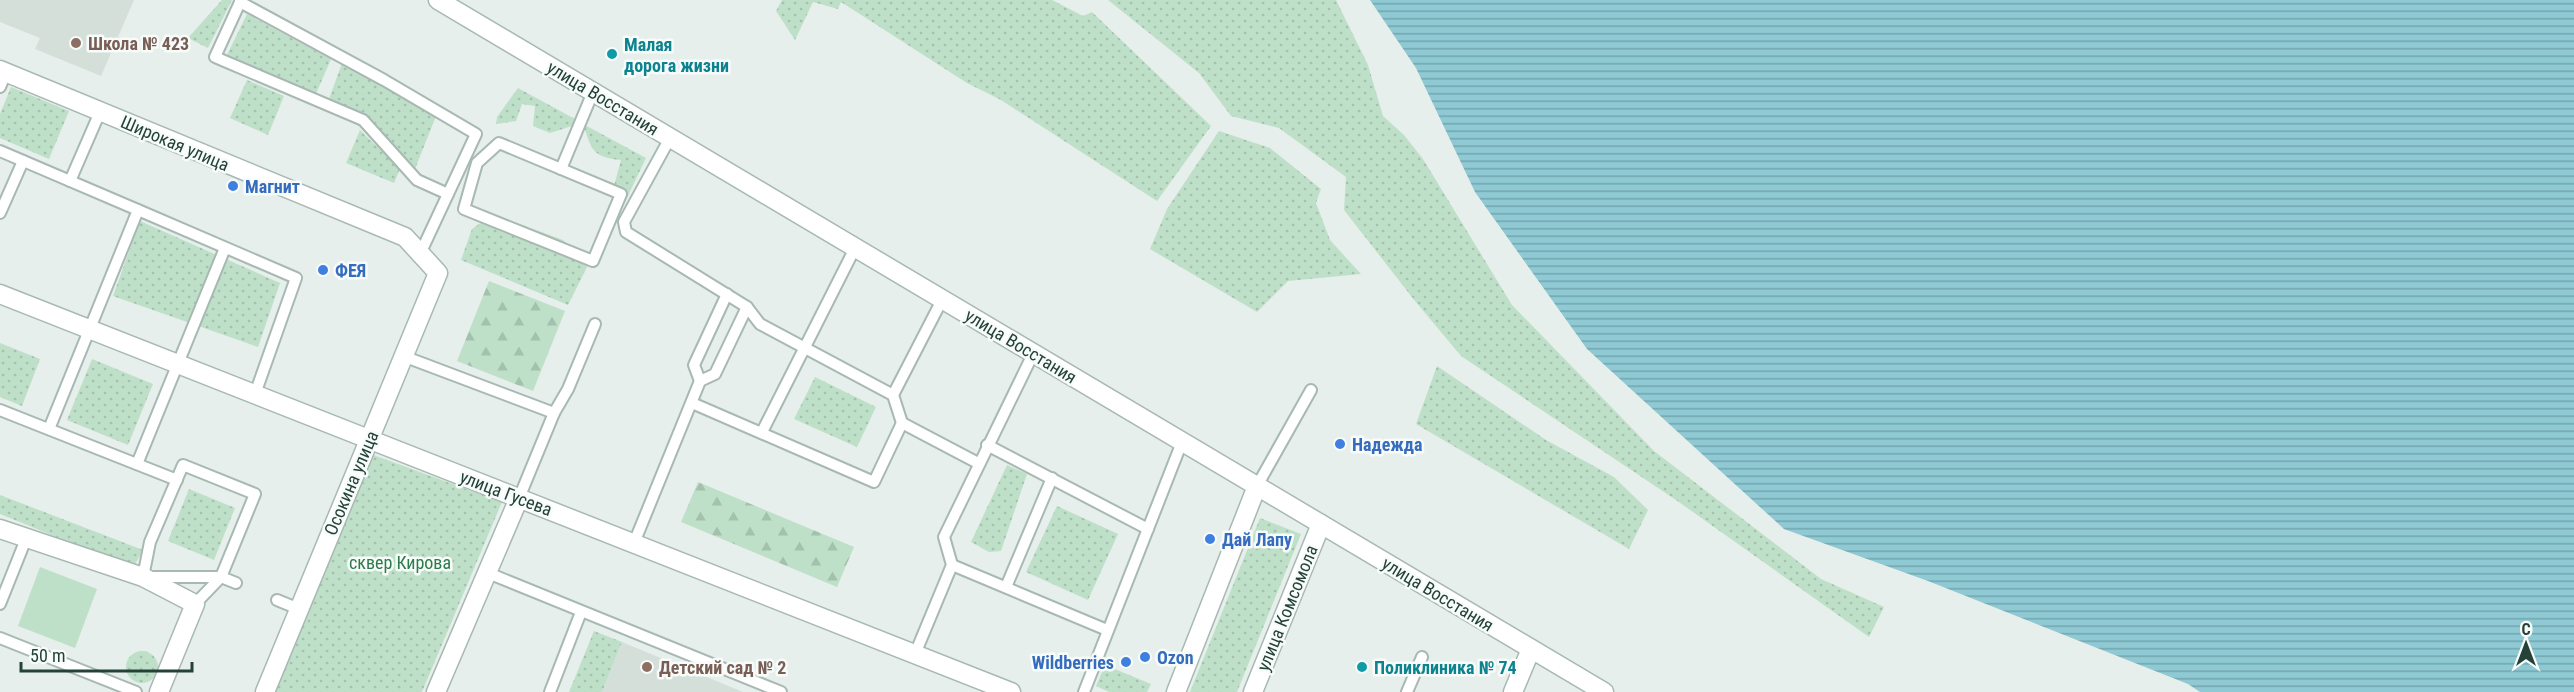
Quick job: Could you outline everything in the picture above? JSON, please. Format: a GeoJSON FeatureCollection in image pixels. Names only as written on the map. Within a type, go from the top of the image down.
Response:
{"type":"FeatureCollection","features":[{"type":"Feature","properties":{"kind":"street","name":"улица Восстания"},"geometry":{"type":"LineString","coordinates":[[438,0],[1604,692]]}},
{"type":"Feature","properties":{"kind":"street","name":"Широкая улица"},"geometry":{"type":"LineString","coordinates":[[2,77],[100,112],[405,237],[438,273]]}},
{"type":"Feature","properties":{"kind":"street","name":"Осокина улица"},"geometry":{"type":"LineString","coordinates":[[265,692],[438,273]]}},
{"type":"Feature","properties":{"kind":"street","name":"улица Гусева"},"geometry":{"type":"LineString","coordinates":[[0,294],[1011,692]]}},
{"type":"Feature","properties":{"kind":"street"},"geometry":{"type":"LineString","coordinates":[[1176,692],[1257,486]]}},
{"type":"Feature","properties":{"kind":"street"},"geometry":{"type":"LineString","coordinates":[[436,692],[519,498]]}},
{"type":"Feature","properties":{"kind":"street","name":"улица Комсомола"},"geometry":{"type":"LineString","coordinates":[[1253,692],[1321,524]]}},
{"type":"Feature","properties":{"kind":"street"},"geometry":{"type":"LineString","coordinates":[[0,529],[143,577],[195,604],[159,692]]}},
{"type":"Feature","properties":{"kind":"street"},"geometry":{"type":"LineString","coordinates":[[1513,692],[1531,649]]}},
{"type":"Feature","properties":{"kind":"lane"},"geometry":{"type":"LineString","coordinates":[[420,254],[448,194],[454,180],[476,134],[241,1],[215,57],[363,120],[417,180],[448,194]]}},
{"type":"Feature","properties":{"kind":"lane"},"geometry":{"type":"LineString","coordinates":[[561,169],[593,92]]}},
{"type":"Feature","properties":{"kind":"lane"},"geometry":{"type":"LineString","coordinates":[[70,181],[100,112]]}},
{"type":"Feature","properties":{"kind":"lane"},"geometry":{"type":"LineString","coordinates":[[670,138],[624,222],[626,232],[747,307],[760,324],[893,395],[902,423],[874,482],[692,403]]}},
{"type":"Feature","properties":{"kind":"lane"},"geometry":{"type":"LineString","coordinates":[[499,143],[561,169],[621,194],[593,261],[464,209],[477,163],[499,143]]}},
{"type":"Feature","properties":{"kind":"lane"},"geometry":{"type":"LineString","coordinates":[[0,151],[296,278],[255,394]]}},
{"type":"Feature","properties":{"kind":"lane"},"geometry":{"type":"LineString","coordinates":[[0,213],[23,161]]}},
{"type":"Feature","properties":{"kind":"lane"},"geometry":{"type":"LineString","coordinates":[[454,180],[471,183]]}},
{"type":"Feature","properties":{"kind":"lane"},"geometry":{"type":"LineString","coordinates":[[49,429],[138,210]]}},
{"type":"Feature","properties":{"kind":"lane"},"geometry":{"type":"LineString","coordinates":[[137,464],[225,248]]}},
{"type":"Feature","properties":{"kind":"lane"},"geometry":{"type":"LineString","coordinates":[[762,432],[855,248]]}},
{"type":"Feature","properties":{"kind":"lane"},"geometry":{"type":"LineString","coordinates":[[634,543],[700,381],[694,365],[727,294]]}},
{"type":"Feature","properties":{"kind":"lane"},"geometry":{"type":"LineString","coordinates":[[893,395],[942,300]]}},
{"type":"Feature","properties":{"kind":"lane"},"geometry":{"type":"LineString","coordinates":[[700,381],[716,374],[747,307]]}},
{"type":"Feature","properties":{"kind":"lane"},"geometry":{"type":"LineString","coordinates":[[519,498],[554,413],[568,389],[595,324]]}},
{"type":"Feature","properties":{"kind":"lane"},"geometry":{"type":"LineString","coordinates":[[915,654],[952,565],[944,537],[1033,354]]}},
{"type":"Feature","properties":{"kind":"lane"},"geometry":{"type":"LineString","coordinates":[[404,356],[554,413]]}},
{"type":"Feature","properties":{"kind":"lane"},"geometry":{"type":"LineString","coordinates":[[1257,486],[1311,390]]}},
{"type":"Feature","properties":{"kind":"lane"},"geometry":{"type":"LineString","coordinates":[[0,410],[177,480]]}},
{"type":"Feature","properties":{"kind":"lane"},"geometry":{"type":"LineString","coordinates":[[902,423],[978,463]]}},
{"type":"Feature","properties":{"kind":"lane"},"geometry":{"type":"LineString","coordinates":[[1084,692],[1182,442]]}},
{"type":"Feature","properties":{"kind":"lane"},"geometry":{"type":"LineString","coordinates":[[987,445],[1148,529]]}},
{"type":"Feature","properties":{"kind":"lane"},"geometry":{"type":"LineString","coordinates":[[195,604],[221,578],[255,495],[183,465],[150,542],[143,577],[221,578],[236,583]]}},
{"type":"Feature","properties":{"kind":"lane"},"geometry":{"type":"LineString","coordinates":[[1005,587],[1052,478]]}},
{"type":"Feature","properties":{"kind":"lane"},"geometry":{"type":"LineString","coordinates":[[0,604],[26,539]]}},
{"type":"Feature","properties":{"kind":"lane"},"geometry":{"type":"LineString","coordinates":[[952,565],[1107,630]]}},
{"type":"Feature","properties":{"kind":"lane"},"geometry":{"type":"LineString","coordinates":[[488,573],[781,692]]}},
{"type":"Feature","properties":{"kind":"lane"},"geometry":{"type":"LineString","coordinates":[[277,600],[299,609]]}},
{"type":"Feature","properties":{"kind":"lane"},"geometry":{"type":"LineString","coordinates":[[550,692],[581,612]]}},
{"type":"Feature","properties":{"kind":"lane"},"geometry":{"type":"LineString","coordinates":[[0,638],[136,692]]}},
{"type":"Feature","properties":{"kind":"lane"},"geometry":{"type":"LineString","coordinates":[[1407,692],[1422,657]]}},
{"type":"Feature","properties":{"kind":"shaded area","name":"Школа № 423"},"geometry":{"type":"Polygon","coordinates":[[[0,0],[134,0],[101,76],[35,49],[40,38],[0,22],[0,0]]]}},
{"type":"Feature","properties":{"kind":"shaded area","name":"Детский сад № 2"},"geometry":{"type":"Polygon","coordinates":[[[622,642],[743,692],[602,692],[622,642]]]}},
{"type":"Feature","properties":{"kind":"green space"},"geometry":{"type":"Polygon","coordinates":[[[222,0],[232,0],[208,48],[188,38],[222,0]]]}},
{"type":"Feature","properties":{"kind":"green space"},"geometry":{"type":"Polygon","coordinates":[[[782,0],[1052,0],[1083,16],[1092,12],[1211,126],[1157,201],[1001,100],[967,83],[841,2],[838,9],[813,2],[795,40],[776,11],[782,0]]]}},
{"type":"Feature","properties":{"kind":"green space"},"geometry":{"type":"Polygon","coordinates":[[[1108,0],[1336,0],[1368,65],[1383,116],[1404,135],[1423,159],[1512,305],[1654,451],[1821,579],[1884,607],[1869,637],[1676,500],[1461,356],[1344,210],[1346,177],[1279,128],[1231,116],[1199,73],[1108,0]]]}},
{"type":"Feature","properties":{"kind":"green space"},"geometry":{"type":"Polygon","coordinates":[[[247,14],[331,59],[315,96],[226,57],[247,14]]]}},
{"type":"Feature","properties":{"kind":"green space"},"geometry":{"type":"Polygon","coordinates":[[[342,63],[436,116],[415,169],[370,118],[329,99],[342,63]]]}},
{"type":"Feature","properties":{"kind":"green space"},"geometry":{"type":"Polygon","coordinates":[[[247,80],[284,96],[268,135],[230,118],[247,80]]]}},
{"type":"Feature","properties":{"kind":"green space"},"geometry":{"type":"Polygon","coordinates":[[[11,87],[69,111],[49,159],[0,138],[0,114],[11,87]]]}},
{"type":"Feature","properties":{"kind":"green space"},"geometry":{"type":"Polygon","coordinates":[[[518,88],[575,119],[575,125],[550,133],[533,126],[535,106],[522,104],[516,121],[496,124],[497,117],[518,88]]]}},
{"type":"Feature","properties":{"kind":"green space"},"geometry":{"type":"Polygon","coordinates":[[[583,124],[646,158],[625,202],[622,200],[624,192],[614,186],[621,160],[604,157],[594,151],[583,124]]]}},
{"type":"Feature","properties":{"kind":"green space"},"geometry":{"type":"Polygon","coordinates":[[[360,130],[400,169],[394,183],[346,163],[360,130]]]}},
{"type":"Feature","properties":{"kind":"green space"},"geometry":{"type":"Polygon","coordinates":[[[1219,131],[1270,148],[1321,189],[1316,203],[1330,240],[1361,274],[1288,281],[1257,312],[1150,249],[1167,209],[1219,131]]]}},
{"type":"Feature","properties":{"kind":"green space"},"geometry":{"type":"Polygon","coordinates":[[[493,214],[563,240],[589,263],[568,305],[461,260],[472,229],[493,214]]]}},
{"type":"Feature","properties":{"kind":"green space"},"geometry":{"type":"Polygon","coordinates":[[[140,221],[280,283],[258,347],[113,296],[140,221]]]}},
{"type":"Feature","properties":{"kind":"green space"},"geometry":{"type":"Polygon","coordinates":[[[489,281],[565,311],[533,391],[457,361],[489,281]]]}},
{"type":"Feature","properties":{"kind":"green space"},"geometry":{"type":"Polygon","coordinates":[[[0,343],[40,359],[22,406],[0,397],[0,343]]]}},
{"type":"Feature","properties":{"kind":"green space"},"geometry":{"type":"Polygon","coordinates":[[[92,359],[153,384],[128,445],[67,420],[92,359]]]}},
{"type":"Feature","properties":{"kind":"green space"},"geometry":{"type":"Polygon","coordinates":[[[1437,366],[1546,440],[1614,477],[1648,510],[1629,549],[1416,424],[1437,366]]]}},
{"type":"Feature","properties":{"kind":"green space"},"geometry":{"type":"Polygon","coordinates":[[[815,377],[876,407],[857,447],[794,419],[815,377]]]}},
{"type":"Feature","properties":{"kind":"green space","name":"сквер Кирова"},"geometry":{"type":"Polygon","coordinates":[[[368,453],[502,502],[422,692],[270,692],[368,453]]]}},
{"type":"Feature","properties":{"kind":"green space"},"geometry":{"type":"Polygon","coordinates":[[[1007,465],[1027,474],[1001,551],[989,552],[971,542],[1007,465]]]}},
{"type":"Feature","properties":{"kind":"green space"},"geometry":{"type":"Polygon","coordinates":[[[698,482],[854,547],[837,587],[681,522],[698,482]]]}},
{"type":"Feature","properties":{"kind":"green space"},"geometry":{"type":"Polygon","coordinates":[[[189,489],[235,508],[214,560],[168,541],[189,489]]]}},
{"type":"Feature","properties":{"kind":"green space"},"geometry":{"type":"Polygon","coordinates":[[[0,495],[143,550],[133,568],[0,514],[0,495]]]}},
{"type":"Feature","properties":{"kind":"green space"},"geometry":{"type":"Polygon","coordinates":[[[1057,506],[1118,534],[1088,600],[1026,572],[1057,506]]]}},
{"type":"Feature","properties":{"kind":"green space"},"geometry":{"type":"Polygon","coordinates":[[[1260,518],[1301,534],[1237,692],[1190,692],[1260,518]]]}},
{"type":"Feature","properties":{"kind":"green space"},"geometry":{"type":"Polygon","coordinates":[[[40,567],[97,589],[75,648],[18,626],[40,567]]]}},
{"type":"Feature","properties":{"kind":"green space"},"geometry":{"type":"Polygon","coordinates":[[[594,631],[622,642],[602,692],[569,692],[594,631]]]}},
{"type":"Feature","properties":{"kind":"green space"},"geometry":{"type":"Polygon","coordinates":[[[142,651],[153,656],[158,667],[153,678],[142,683],[131,678],[126,667],[131,656],[142,651]]]}},
{"type":"Feature","properties":{"kind":"green space"},"geometry":{"type":"Polygon","coordinates":[[[1105,665],[1151,684],[1147,692],[1109,692],[1096,686],[1105,665]]]}},
{"type":"Feature","properties":{"kind":"water"},"geometry":{"type":"Polygon","coordinates":[[[1370,0],[2574,0],[2574,692],[2200,692],[2188,684],[1928,581],[1784,529],[1587,349],[1475,192],[1416,68],[1370,0]]]}},
{"type":"Feature","properties":{"kind":"place","name":"Школа № 423"},"geometry":{"type":"Point","coordinates":[76,43]}},
{"type":"Feature","properties":{"kind":"place","name":"Малая дорога жизни"},"geometry":{"type":"Point","coordinates":[612,54]}},
{"type":"Feature","properties":{"kind":"place","name":"Магнит"},"geometry":{"type":"Point","coordinates":[233,186]}},
{"type":"Feature","properties":{"kind":"place","name":"ФЕЯ"},"geometry":{"type":"Point","coordinates":[323,270]}},
{"type":"Feature","properties":{"kind":"place","name":"Надежда"},"geometry":{"type":"Point","coordinates":[1340,444]}},
{"type":"Feature","properties":{"kind":"place","name":"Дай Лапу"},"geometry":{"type":"Point","coordinates":[1210,539]}},
{"type":"Feature","properties":{"kind":"place","name":"Ozon"},"geometry":{"type":"Point","coordinates":[1145,657]}},
{"type":"Feature","properties":{"kind":"place","name":"Wildberries"},"geometry":{"type":"Point","coordinates":[1126,662]}},
{"type":"Feature","properties":{"kind":"place","name":"Детский сад № 2"},"geometry":{"type":"Point","coordinates":[647,667]}},
{"type":"Feature","properties":{"kind":"place","name":"Поликлиника № 74"},"geometry":{"type":"Point","coordinates":[1362,667]}}]}
